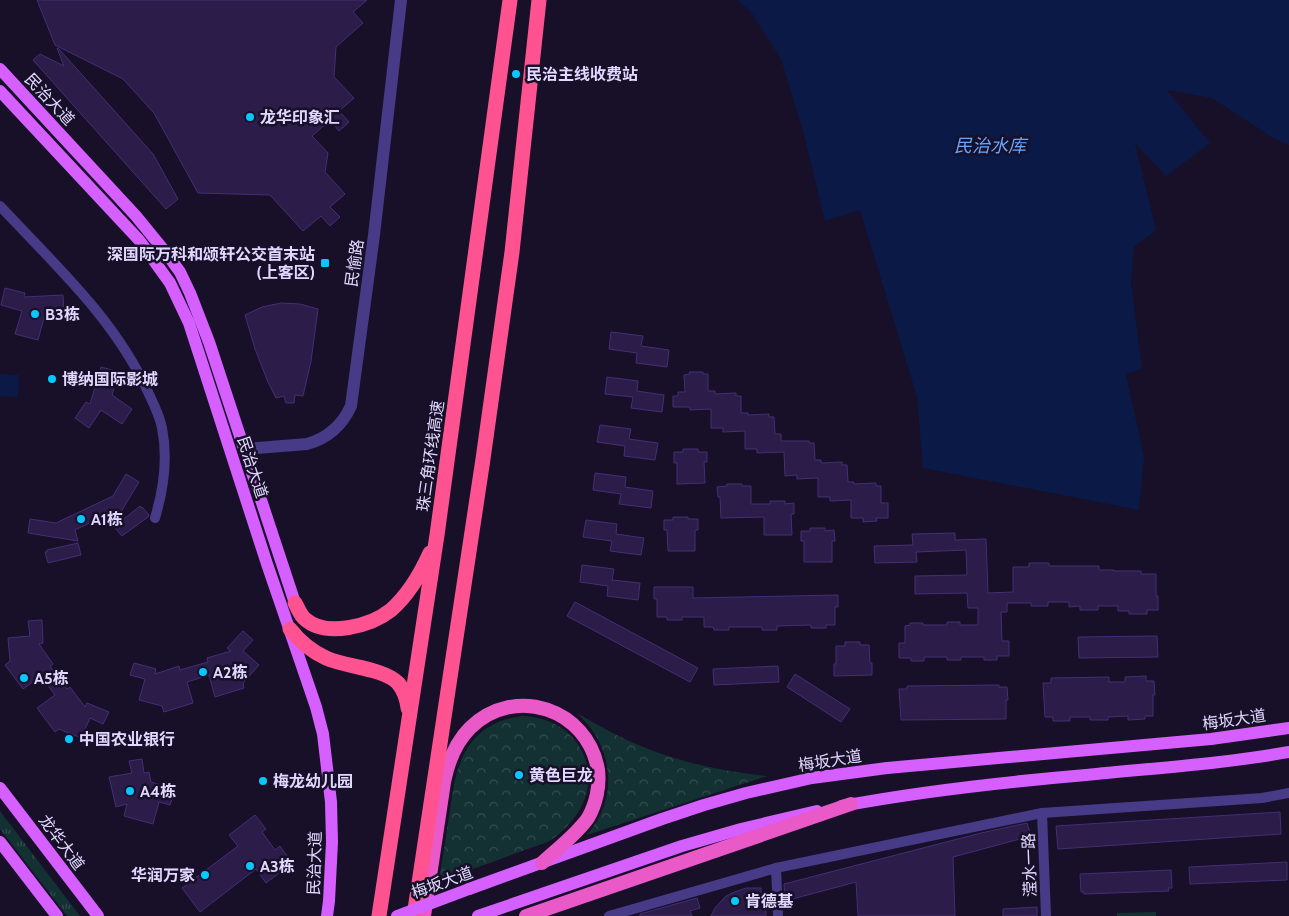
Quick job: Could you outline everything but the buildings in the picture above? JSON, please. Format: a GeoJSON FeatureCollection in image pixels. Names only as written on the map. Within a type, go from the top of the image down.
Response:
{"type":"FeatureCollection","features":[{"type":"Feature","properties":{"kind":"highway","name":"珠三角环线高速"},"geometry":{"type":"LineString","coordinates":[[379,916],[437,535],[510,0]]}},
{"type":"Feature","properties":{"kind":"highway"},"geometry":{"type":"LineString","coordinates":[[414,916],[483,459],[512,252],[539,0]]}},
{"type":"Feature","properties":{"kind":"highway"},"geometry":{"type":"LineString","coordinates":[[295,603],[304,618],[312,624],[321,627],[347,628],[362,625],[390,610],[404,596],[420,571],[437,535]]}},
{"type":"Feature","properties":{"kind":"highway"},"geometry":{"type":"LineString","coordinates":[[290,629],[310,650],[327,659],[386,675],[398,684],[405,695],[409,718]]}},
{"type":"Feature","properties":{"kind":"highway"},"geometry":{"type":"LineString","coordinates":[[424,916],[447,767],[465,734],[482,719],[508,707],[536,706],[563,716],[584,736],[596,762],[598,790],[588,817],[580,828],[542,863]]}},
{"type":"Feature","properties":{"kind":"highway"},"geometry":{"type":"LineString","coordinates":[[526,916],[851,804]]}},
{"type":"Feature","properties":{"kind":"main road","name":"民治大道"},"geometry":{"type":"LineString","coordinates":[[0,69],[136,216],[180,272],[200,317],[295,603]]}},
{"type":"Feature","properties":{"kind":"main road","name":"民治大道"},"geometry":{"type":"LineString","coordinates":[[0,91],[150,253],[180,302],[196,345],[267,564],[311,689],[323,734],[332,818],[328,916]]}},
{"type":"Feature","properties":{"kind":"main road","name":"梅坂大道"},"geometry":{"type":"LineString","coordinates":[[397,916],[704,805],[812,778],[887,768],[1211,739],[1289,728]]}},
{"type":"Feature","properties":{"kind":"main road"},"geometry":{"type":"LineString","coordinates":[[478,916],[682,846],[741,829],[851,804],[920,792],[1212,763],[1289,752]]}},
{"type":"Feature","properties":{"kind":"main road","name":"龙华大道"},"geometry":{"type":"LineString","coordinates":[[0,788],[98,916]]}},
{"type":"Feature","properties":{"kind":"main road"},"geometry":{"type":"LineString","coordinates":[[0,842],[57,916]]}},
{"type":"Feature","properties":{"kind":"street","name":"民愉路"},"geometry":{"type":"LineString","coordinates":[[244,449],[316,442],[331,434],[343,422],[351,406],[374,235],[401,0]]}},
{"type":"Feature","properties":{"kind":"street"},"geometry":{"type":"LineString","coordinates":[[0,206],[97,310],[123,346],[145,384],[162,425],[165,448],[163,487],[155,518]]}},
{"type":"Feature","properties":{"kind":"street"},"geometry":{"type":"LineString","coordinates":[[609,916],[776,868],[1042,813],[1262,798],[1289,793]]}},
{"type":"Feature","properties":{"kind":"street","name":"滢水一路"},"geometry":{"type":"LineString","coordinates":[[1042,813],[1046,916]]}},
{"type":"Feature","properties":{"kind":"street"},"geometry":{"type":"LineString","coordinates":[[776,868],[778,916]]}},
{"type":"Feature","properties":{"kind":"green space"},"geometry":{"type":"Polygon","coordinates":[[[577,713],[621,737],[661,754],[713,768],[767,776],[587,835],[603,808],[608,788],[608,778],[602,748],[589,726],[577,713]]]}},
{"type":"Feature","properties":{"kind":"green space"},"geometry":{"type":"Polygon","coordinates":[[[522,716],[549,721],[557,725],[571,736],[582,751],[587,764],[588,788],[579,810],[564,830],[547,842],[439,881],[454,784],[462,758],[468,747],[485,729],[496,723],[522,716]]]}},
{"type":"Feature","properties":{"kind":"green space"},"geometry":{"type":"Polygon","coordinates":[[[0,811],[80,916],[67,916],[0,829],[0,811]]]}},
{"type":"Feature","properties":{"kind":"green space"},"geometry":{"type":"Polygon","coordinates":[[[1156,912],[1156,916],[1117,916],[1117,913],[1156,912]]]}},
{"type":"Feature","properties":{"kind":"water","name":"民治水库"},"geometry":{"type":"Polygon","coordinates":[[[737,0],[1289,0],[1289,145],[1273,138],[1212,98],[1167,90],[1210,143],[1166,176],[1135,143],[1156,230],[1134,247],[1131,283],[1142,369],[1126,374],[1144,457],[1139,510],[923,468],[917,397],[860,210],[825,221],[803,131],[781,59],[751,12],[737,0]]]}},
{"type":"Feature","properties":{"kind":"water"},"geometry":{"type":"Polygon","coordinates":[[[0,374],[19,375],[18,397],[0,396],[0,374]]]}},
{"type":"Feature","properties":{"kind":"place","name":"民治主线收费站"},"geometry":{"type":"Point","coordinates":[516,74]}},
{"type":"Feature","properties":{"kind":"place","name":"龙华印象汇"},"geometry":{"type":"Point","coordinates":[250,117]}},
{"type":"Feature","properties":{"kind":"place","name":"深国际万科和颂轩公交首末站 (上客区)"},"geometry":{"type":"Point","coordinates":[325,263]}},
{"type":"Feature","properties":{"kind":"place","name":"B3栋"},"geometry":{"type":"Point","coordinates":[35,314]}},
{"type":"Feature","properties":{"kind":"place","name":"博纳国际影城"},"geometry":{"type":"Point","coordinates":[52,379]}},
{"type":"Feature","properties":{"kind":"place","name":"A1栋"},"geometry":{"type":"Point","coordinates":[81,519]}},
{"type":"Feature","properties":{"kind":"place","name":"A2栋"},"geometry":{"type":"Point","coordinates":[203,672]}},
{"type":"Feature","properties":{"kind":"place","name":"A5栋"},"geometry":{"type":"Point","coordinates":[24,678]}},
{"type":"Feature","properties":{"kind":"place","name":"中国农业银行"},"geometry":{"type":"Point","coordinates":[69,739]}},
{"type":"Feature","properties":{"kind":"place","name":"黄色巨龙"},"geometry":{"type":"Point","coordinates":[519,775]}},
{"type":"Feature","properties":{"kind":"place","name":"梅龙幼儿园"},"geometry":{"type":"Point","coordinates":[263,781]}},
{"type":"Feature","properties":{"kind":"place","name":"A4栋"},"geometry":{"type":"Point","coordinates":[130,791]}},
{"type":"Feature","properties":{"kind":"place","name":"A3栋"},"geometry":{"type":"Point","coordinates":[250,866]}},
{"type":"Feature","properties":{"kind":"place","name":"华润万家"},"geometry":{"type":"Point","coordinates":[205,875]}},
{"type":"Feature","properties":{"kind":"place","name":"肯德基"},"geometry":{"type":"Point","coordinates":[735,901]}}]}
